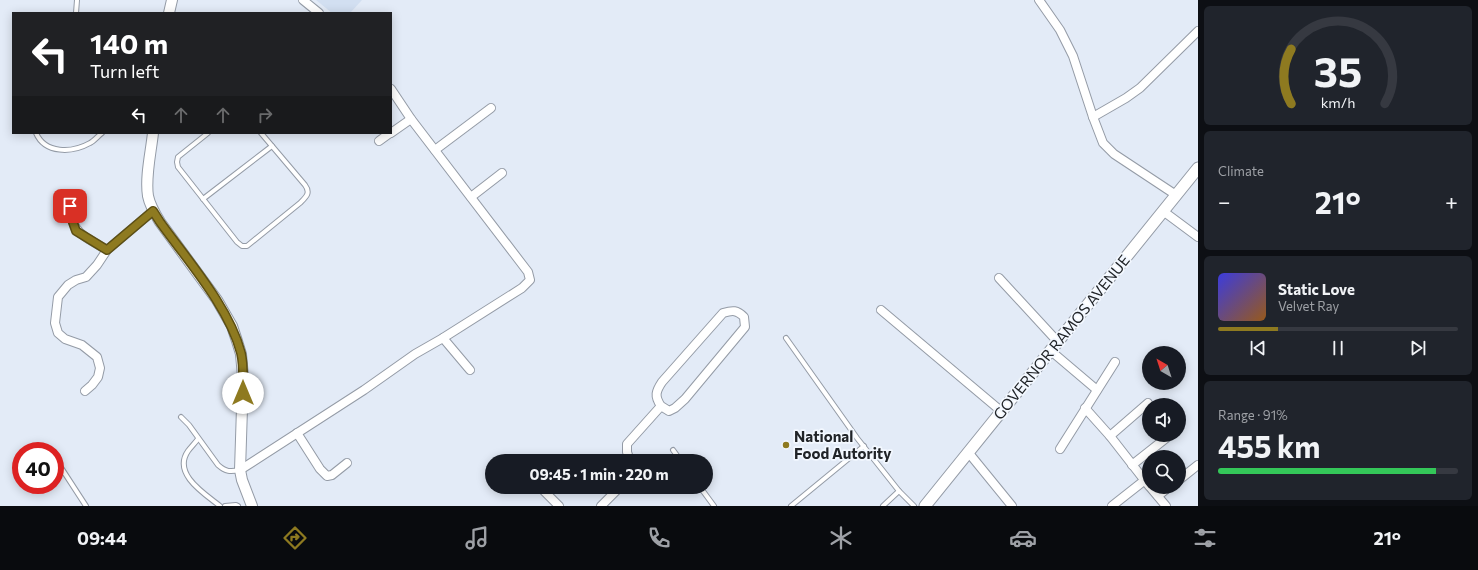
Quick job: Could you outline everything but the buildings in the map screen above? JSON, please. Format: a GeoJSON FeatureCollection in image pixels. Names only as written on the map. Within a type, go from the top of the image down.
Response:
{"type":"FeatureCollection","features":[{"type":"Feature","properties":{"kind":"main road","name":"GOVERNOR RAMOS AVENUE"},"geometry":{"type":"LineString","coordinates":[[925,506],[1198,168]]}},
{"type":"Feature","properties":{"kind":"street"},"geometry":{"type":"LineString","coordinates":[[169,12],[172,0]]}},
{"type":"Feature","properties":{"kind":"street"},"geometry":{"type":"LineString","coordinates":[[302,0],[318,12]]}},
{"type":"Feature","properties":{"kind":"street"},"geometry":{"type":"LineString","coordinates":[[1039,0],[1060,30],[1073,56],[1103,143],[1109,150],[1176,195]]}},
{"type":"Feature","properties":{"kind":"street"},"geometry":{"type":"LineString","coordinates":[[1093,117],[1140,88],[1198,32]]}},
{"type":"Feature","properties":{"kind":"street"},"geometry":{"type":"LineString","coordinates":[[240,470],[364,390],[415,354],[522,288],[530,280],[528,272],[508,248],[411,119],[392,90]]}},
{"type":"Feature","properties":{"kind":"street"},"geometry":{"type":"LineString","coordinates":[[435,150],[491,108]]}},
{"type":"Feature","properties":{"kind":"street"},"geometry":{"type":"LineString","coordinates":[[392,132],[411,119]]}},
{"type":"Feature","properties":{"kind":"street"},"geometry":{"type":"LineString","coordinates":[[153,134],[148,197],[153,211],[216,300],[232,326],[241,354],[244,377],[240,470],[242,480],[252,506]]}},
{"type":"Feature","properties":{"kind":"street"},"geometry":{"type":"LineString","coordinates":[[379,141],[390,134]]}},
{"type":"Feature","properties":{"kind":"street"},"geometry":{"type":"LineString","coordinates":[[471,197],[502,173]]}},
{"type":"Feature","properties":{"kind":"street"},"geometry":{"type":"LineString","coordinates":[[70,197],[70,214],[76,231],[107,250]]}},
{"type":"Feature","properties":{"kind":"street"},"geometry":{"type":"LineString","coordinates":[[86,390],[98,377],[100,368],[97,357],[82,345],[65,339],[58,333],[55,323],[58,297],[68,285],[86,276],[97,265],[107,250],[153,211]]}},
{"type":"Feature","properties":{"kind":"street"},"geometry":{"type":"LineString","coordinates":[[1163,211],[1198,237]]}},
{"type":"Feature","properties":{"kind":"street"},"geometry":{"type":"LineString","coordinates":[[999,278],[1058,342]]}},
{"type":"Feature","properties":{"kind":"street"},"geometry":{"type":"LineString","coordinates":[[732,310],[738,311],[744,318],[745,327],[685,399],[669,411],[661,406],[657,400],[656,392],[662,382],[723,313],[732,310]]}},
{"type":"Feature","properties":{"kind":"street"},"geometry":{"type":"LineString","coordinates":[[881,310],[1001,411]]}},
{"type":"Feature","properties":{"kind":"street"},"geometry":{"type":"LineString","coordinates":[[443,338],[470,370]]}},
{"type":"Feature","properties":{"kind":"street"},"geometry":{"type":"LineString","coordinates":[[1051,351],[1097,390]]}},
{"type":"Feature","properties":{"kind":"street"},"geometry":{"type":"LineString","coordinates":[[1060,449],[1115,362]]}},
{"type":"Feature","properties":{"kind":"street"},"geometry":{"type":"LineString","coordinates":[[628,454],[627,444],[661,406]]}},
{"type":"Feature","properties":{"kind":"street"},"geometry":{"type":"LineString","coordinates":[[1085,408],[1110,436],[1142,477]]}},
{"type":"Feature","properties":{"kind":"street"},"geometry":{"type":"LineString","coordinates":[[1110,436],[1142,408]]}},
{"type":"Feature","properties":{"kind":"street"},"geometry":{"type":"LineString","coordinates":[[297,433],[320,469],[327,476],[332,475],[347,463]]}},
{"type":"Feature","properties":{"kind":"street"},"geometry":{"type":"LineString","coordinates":[[1132,465],[1161,442]]}},
{"type":"Feature","properties":{"kind":"street"},"geometry":{"type":"LineString","coordinates":[[968,452],[1012,506]]}},
{"type":"Feature","properties":{"kind":"street"},"geometry":{"type":"LineString","coordinates":[[1186,474],[1198,465]]}},
{"type":"Feature","properties":{"kind":"street"},"geometry":{"type":"LineString","coordinates":[[1112,506],[1142,488]]}},
{"type":"Feature","properties":{"kind":"street"},"geometry":{"type":"LineString","coordinates":[[547,494],[559,506]]}},
{"type":"Feature","properties":{"kind":"street"},"geometry":{"type":"LineString","coordinates":[[601,506],[613,494]]}},
{"type":"Feature","properties":{"kind":"street"},"geometry":{"type":"LineString","coordinates":[[1161,494],[1158,496],[1166,506]]}},
{"type":"Feature","properties":{"kind":"lane"},"geometry":{"type":"LineString","coordinates":[[76,12],[77,0]]}},
{"type":"Feature","properties":{"kind":"lane"},"geometry":{"type":"LineString","coordinates":[[36,134],[39,140],[49,148],[63,151],[91,143],[101,134]]}},
{"type":"Feature","properties":{"kind":"lane"},"geometry":{"type":"LineString","coordinates":[[207,134],[178,157],[178,167],[237,242],[242,246],[248,246],[253,243],[307,195],[308,190],[262,134]]}},
{"type":"Feature","properties":{"kind":"lane"},"geometry":{"type":"LineString","coordinates":[[203,199],[272,146]]}},
{"type":"Feature","properties":{"kind":"lane"},"geometry":{"type":"LineString","coordinates":[[786,338],[864,446],[899,491],[914,506]]}},
{"type":"Feature","properties":{"kind":"lane"},"geometry":{"type":"LineString","coordinates":[[181,417],[224,470],[232,472],[240,470]]}},
{"type":"Feature","properties":{"kind":"lane"},"geometry":{"type":"LineString","coordinates":[[198,439],[187,451],[184,464],[185,472],[192,483],[220,506]]}},
{"type":"Feature","properties":{"kind":"lane"},"geometry":{"type":"LineString","coordinates":[[791,506],[864,446]]}},
{"type":"Feature","properties":{"kind":"lane"},"geometry":{"type":"LineString","coordinates":[[673,450],[676,454]]}},
{"type":"Feature","properties":{"kind":"lane"},"geometry":{"type":"LineString","coordinates":[[64,472],[86,506]]}},
{"type":"Feature","properties":{"kind":"lane"},"geometry":{"type":"LineString","coordinates":[[884,506],[899,491]]}},
{"type":"Feature","properties":{"kind":"lane"},"geometry":{"type":"LineString","coordinates":[[705,494],[714,506]]}},
{"type":"Feature","properties":{"kind":"lane"},"geometry":{"type":"LineString","coordinates":[[225,506],[238,506]]}},
{"type":"Feature","properties":{"kind":"shaded area"},"geometry":{"type":"Polygon","coordinates":[[[316,0],[362,0],[351,12],[331,12],[316,0]]]}},
{"type":"Feature","properties":{"kind":"place","name":"National Food Autority"},"geometry":{"type":"Point","coordinates":[786,445]}},
{"type":"Feature","properties":{"kind":"route"},"geometry":{"type":"LineString","coordinates":[[70,206],[70,214],[76,231],[107,250],[153,211],[216,300],[232,326],[241,354],[244,377],[243,393]]}}]}
